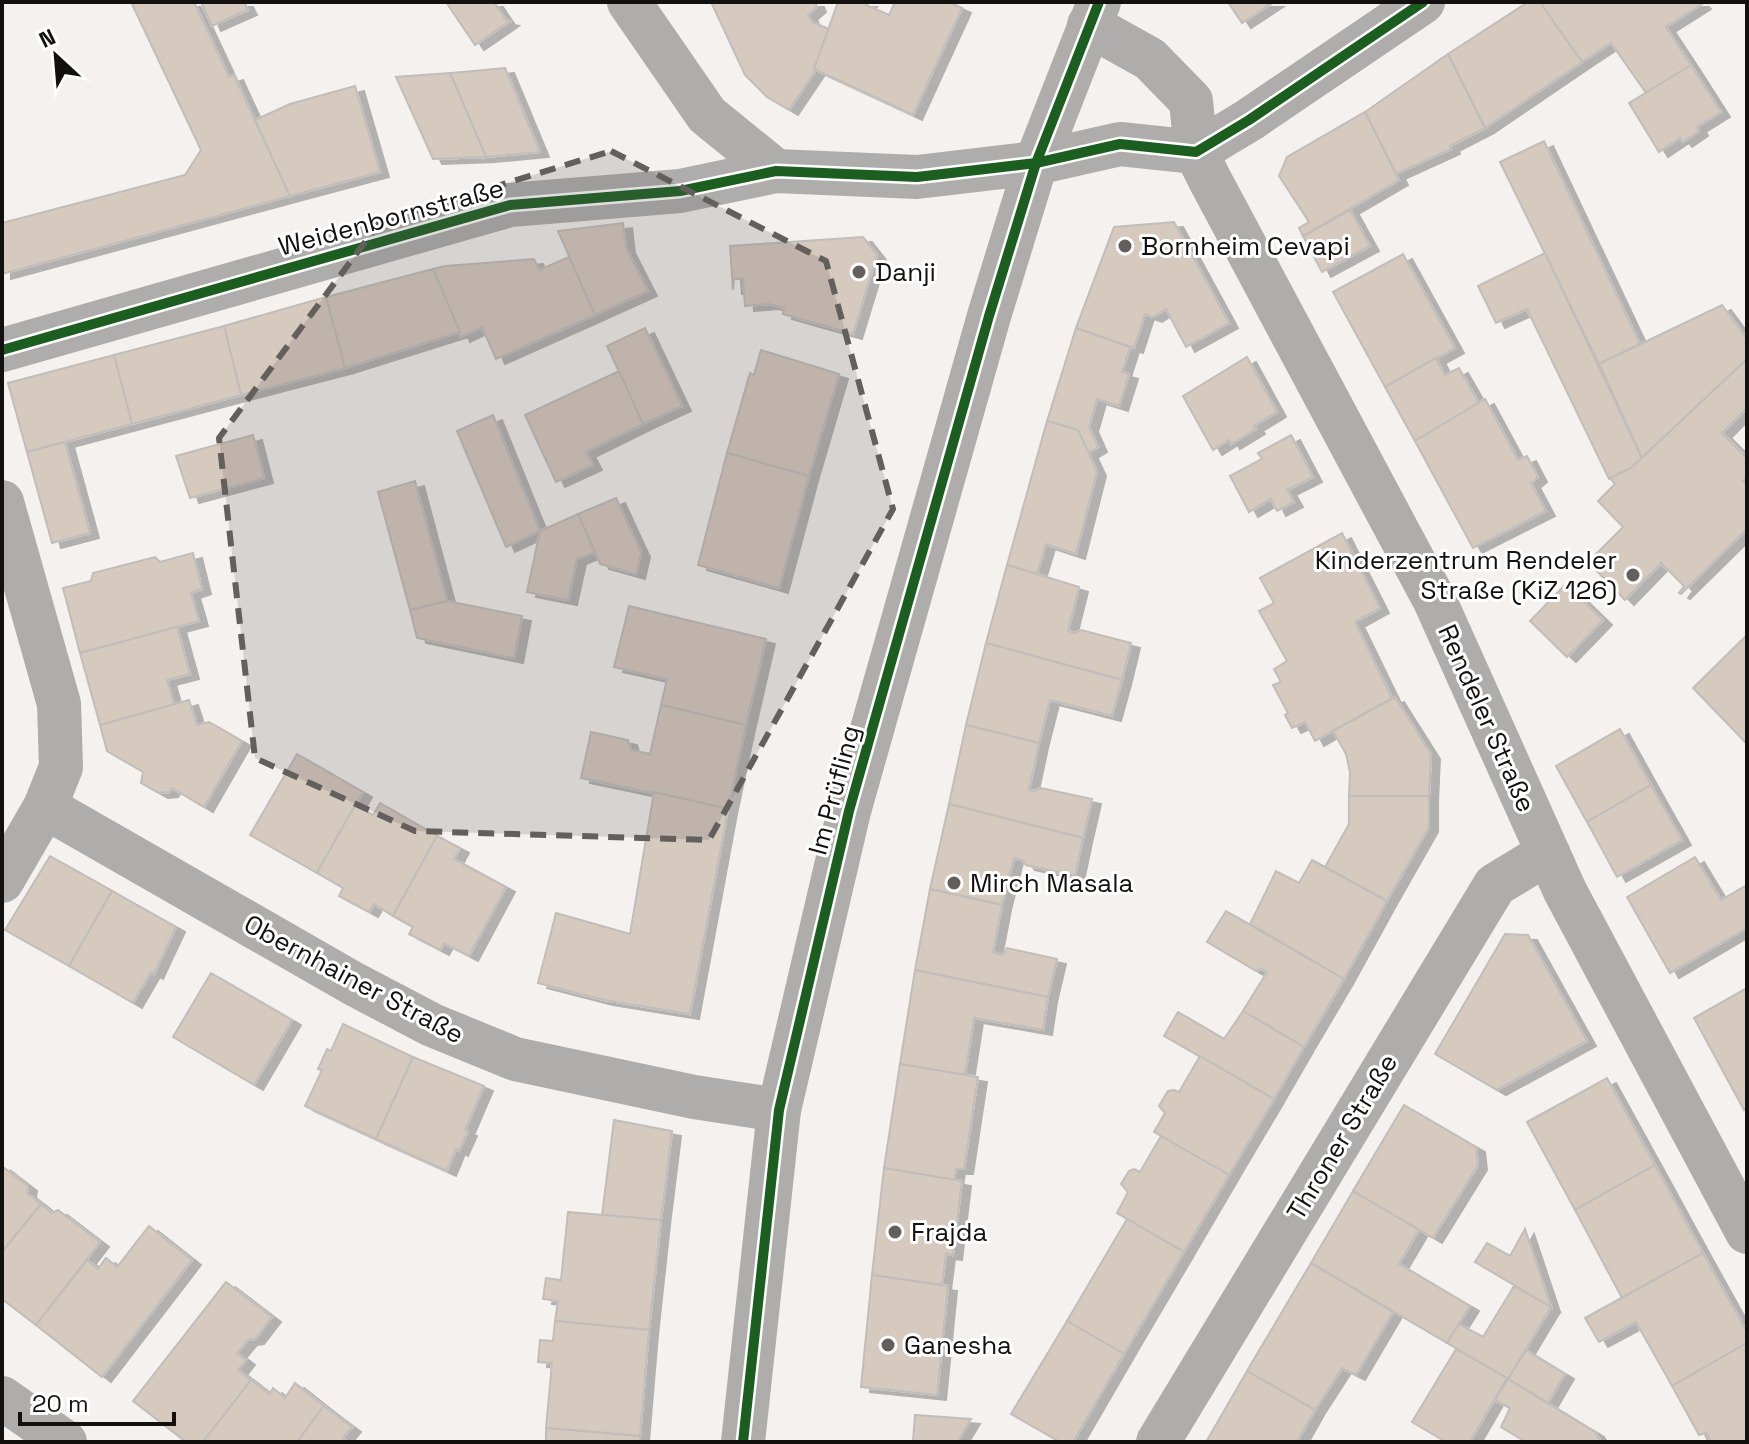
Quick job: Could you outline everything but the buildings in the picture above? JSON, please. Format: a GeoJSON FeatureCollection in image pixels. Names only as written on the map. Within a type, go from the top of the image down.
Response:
{"type":"FeatureCollection","features":[{"type":"Feature","properties":{"kind":"main road","name":"Im Prüfling"},"geometry":{"type":"LineString","coordinates":[[743,1442],[779,1110],[849,811],[989,316],[1036,163],[1094,14]]}},
{"type":"Feature","properties":{"kind":"street"},"geometry":{"type":"LineString","coordinates":[[629,2],[707,115],[776,171]]}},
{"type":"Feature","properties":{"kind":"street"},"geometry":{"type":"LineString","coordinates":[[1196,152],[1423,2]]}},
{"type":"Feature","properties":{"kind":"street","name":"Rendeler Straße"},"geometry":{"type":"LineString","coordinates":[[1094,14],[1150,59],[1191,101],[1196,152],[1435,601],[1548,853],[1747,1232]]}},
{"type":"Feature","properties":{"kind":"street","name":"Weidenbornstraße"},"geometry":{"type":"LineString","coordinates":[[2,350],[510,205],[680,191],[776,171],[917,177],[1036,163],[1120,144],[1196,152]]}},
{"type":"Feature","properties":{"kind":"street"},"geometry":{"type":"LineString","coordinates":[[2,502],[59,704],[61,767],[45,807],[2,881]]}},
{"type":"Feature","properties":{"kind":"street","name":"Obernhainer Straße"},"geometry":{"type":"LineString","coordinates":[[45,807],[354,984],[432,1025],[515,1059],[694,1097],[779,1110]]}},
{"type":"Feature","properties":{"kind":"street","name":"Throner Straße"},"geometry":{"type":"LineString","coordinates":[[1158,1442],[1495,885],[1548,853]]}},
{"type":"Feature","properties":{"kind":"street"},"geometry":{"type":"LineString","coordinates":[[2,1398],[65,1442]]}},
{"type":"Feature","properties":{"kind":"highlighted area"},"geometry":{"type":"Polygon","coordinates":[[[611,151],[826,261],[893,509],[709,840],[415,831],[255,758],[219,438],[380,222],[611,151]]]}},
{"type":"Feature","properties":{"kind":"cycle path"},"geometry":{"type":"LineString","coordinates":[[743,1442],[779,1110],[849,811],[989,316],[1036,163],[1099,2]]}},
{"type":"Feature","properties":{"kind":"cycle path"},"geometry":{"type":"LineString","coordinates":[[2,350],[510,205],[680,191],[776,171],[917,177],[1036,163],[1120,144],[1196,152],[1249,120],[1423,2]]}},
{"type":"Feature","properties":{"kind":"place","name":"Bornheim Cevapi"},"geometry":{"type":"Point","coordinates":[1125,246]}},
{"type":"Feature","properties":{"kind":"place","name":"Danji"},"geometry":{"type":"Point","coordinates":[859,272]}},
{"type":"Feature","properties":{"kind":"place","name":"Kinderzentrum Rendeler Straße (KiZ 126)"},"geometry":{"type":"Point","coordinates":[1633,575]}},
{"type":"Feature","properties":{"kind":"place","name":"Mirch Masala"},"geometry":{"type":"Point","coordinates":[954,883]}},
{"type":"Feature","properties":{"kind":"place","name":"Frajda"},"geometry":{"type":"Point","coordinates":[895,1232]}},
{"type":"Feature","properties":{"kind":"place","name":"Ganesha"},"geometry":{"type":"Point","coordinates":[888,1345]}}]}
